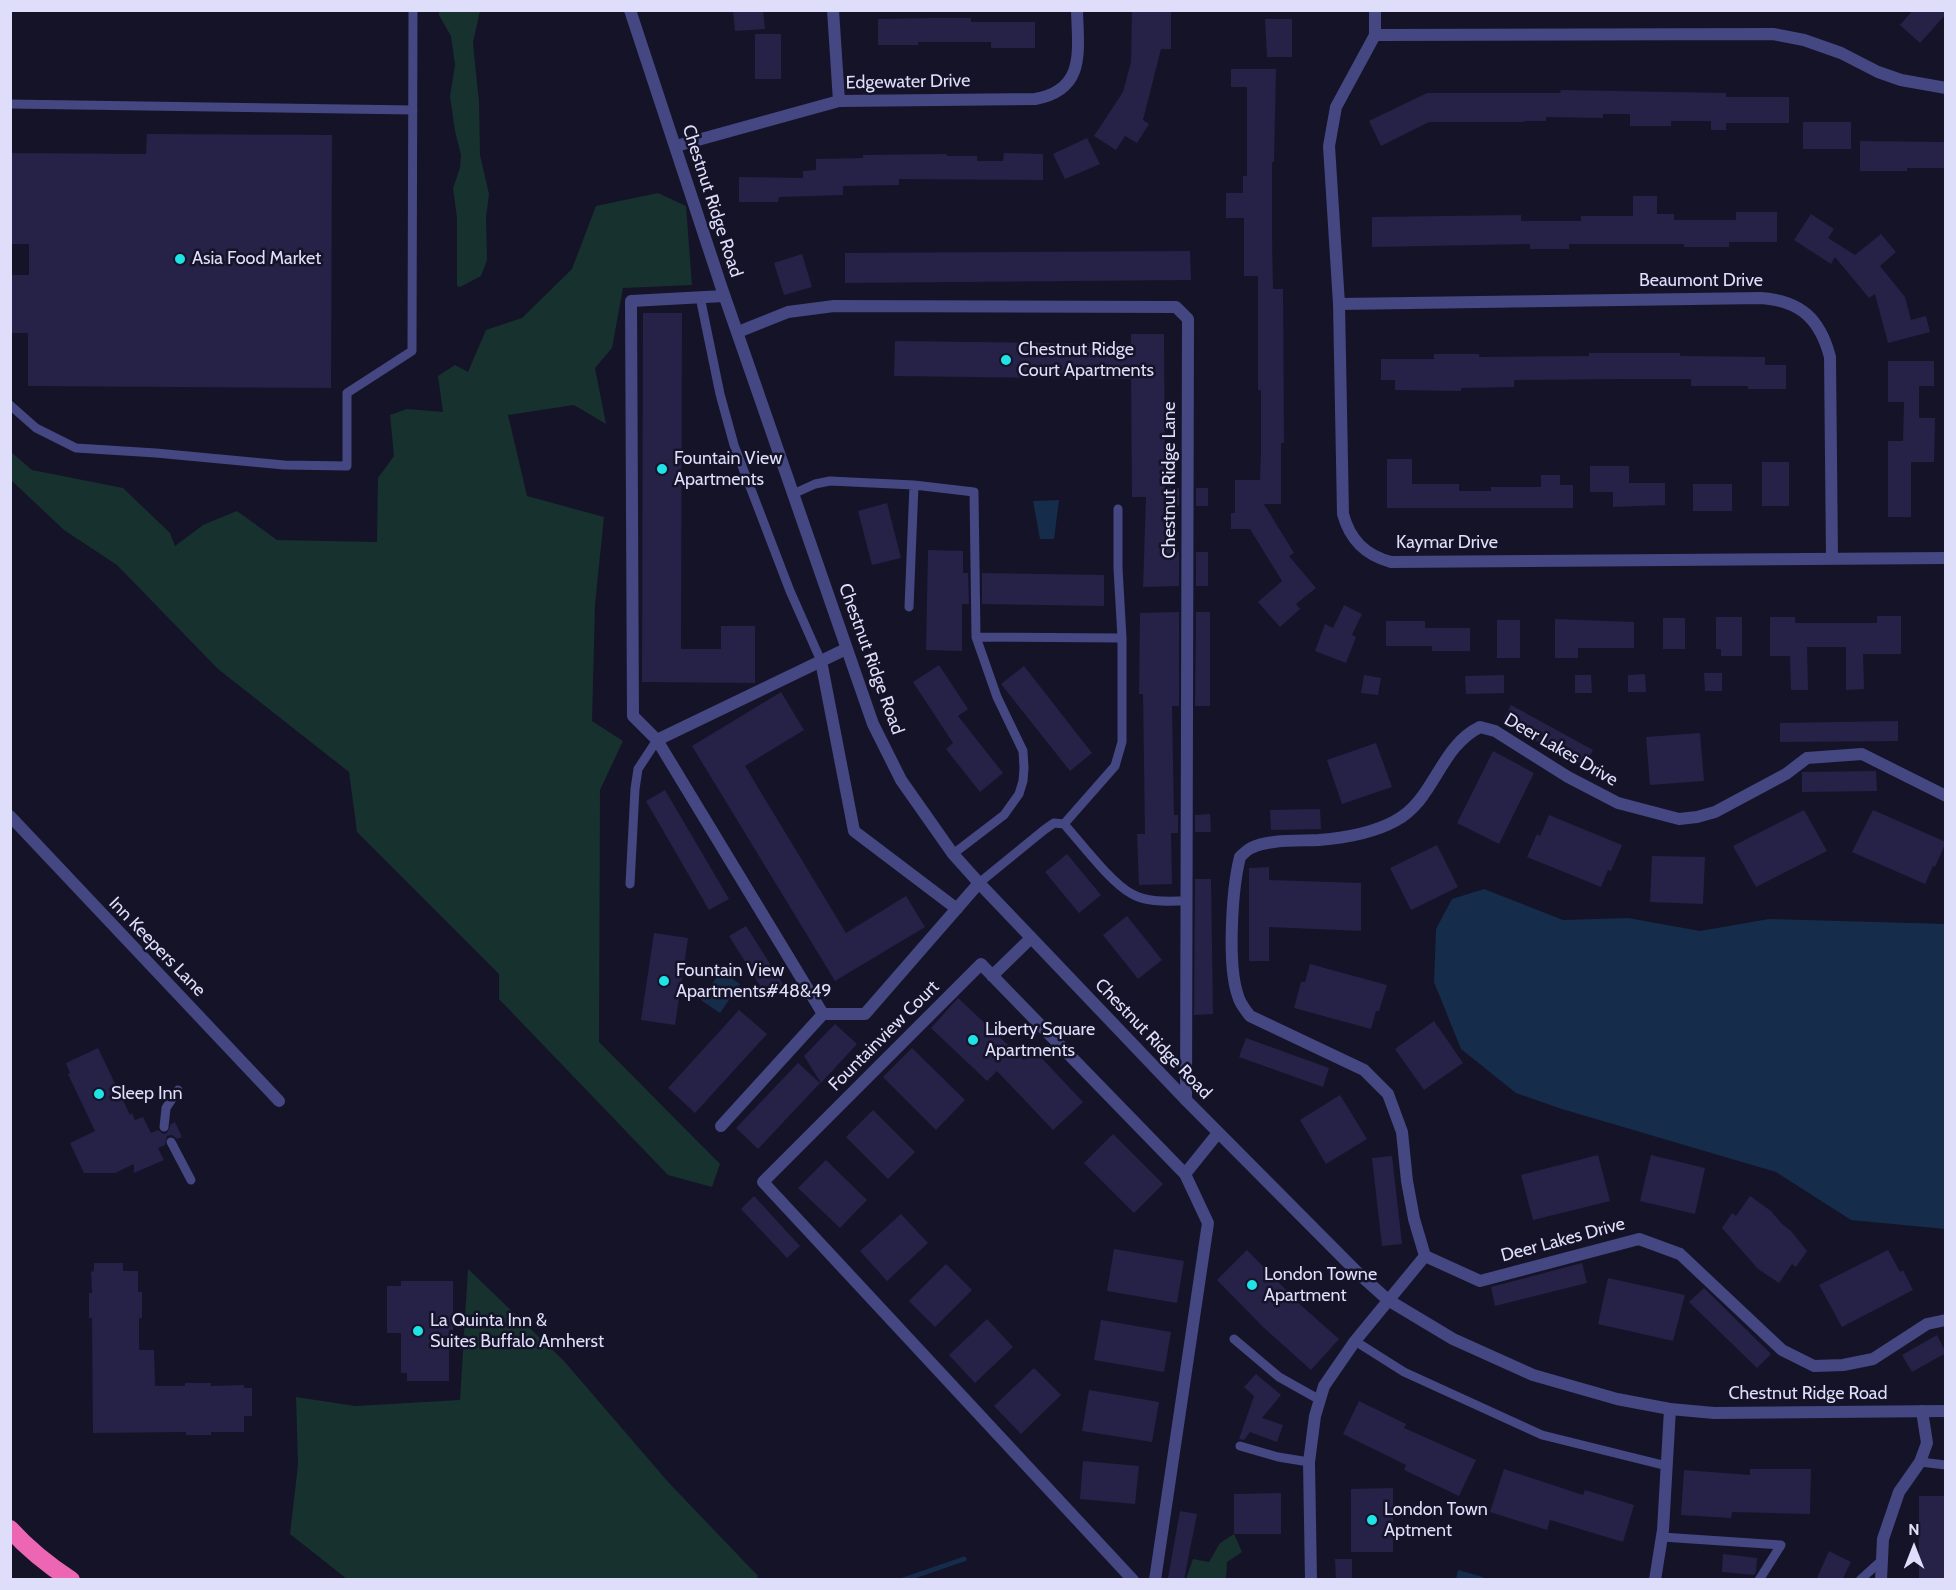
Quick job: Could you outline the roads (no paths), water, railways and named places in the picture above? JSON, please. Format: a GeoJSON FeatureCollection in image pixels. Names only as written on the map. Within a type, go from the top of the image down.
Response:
{"type":"FeatureCollection","features":[{"type":"Feature","properties":{"kind":"highway"},"geometry":{"type":"LineString","coordinates":[[10,1530],[28,1549],[71,1580]]}},
{"type":"Feature","properties":{"kind":"street","name":"Chestnut Ridge Road"},"geometry":{"type":"LineString","coordinates":[[630,10],[724,296],[873,724],[901,780],[953,854],[979,883],[1218,1133],[1359,1274],[1388,1300],[1453,1339],[1533,1375],[1617,1400],[1670,1409],[1714,1413],[1946,1411]]}},
{"type":"Feature","properties":{"kind":"street"},"geometry":{"type":"LineString","coordinates":[[833,10],[839,100]]}},
{"type":"Feature","properties":{"kind":"street","name":"Edgewater Drive"},"geometry":{"type":"LineString","coordinates":[[676,146],[839,100],[1035,99],[1050,96],[1062,89],[1072,78],[1077,67],[1077,10]]}},
{"type":"Feature","properties":{"kind":"street","name":"Kaymar Drive"},"geometry":{"type":"LineString","coordinates":[[1375,10],[1375,35],[1336,107],[1330,136],[1329,157],[1339,304],[1343,514],[1353,539],[1364,551],[1378,559],[1391,562],[1946,558]]}},
{"type":"Feature","properties":{"kind":"street"},"geometry":{"type":"LineString","coordinates":[[1375,35],[1773,33],[1804,40],[1841,53],[1878,72],[1901,80],[1946,88]]}},
{"type":"Feature","properties":{"kind":"street"},"geometry":{"type":"LineString","coordinates":[[724,296],[632,301],[633,716],[657,740],[823,1014]]}},
{"type":"Feature","properties":{"kind":"street","name":"Beaumont Drive"},"geometry":{"type":"LineString","coordinates":[[1339,304],[1761,298],[1778,299],[1793,304],[1818,325],[1826,339],[1830,357],[1832,559]]}},
{"type":"Feature","properties":{"kind":"street","name":"Chestnut Ridge Lane"},"geometry":{"type":"LineString","coordinates":[[738,332],[788,312],[834,306],[1176,307],[1188,319],[1186,1100]]}},
{"type":"Feature","properties":{"kind":"street"},"geometry":{"type":"LineString","coordinates":[[657,740],[846,649]]}},
{"type":"Feature","properties":{"kind":"street"},"geometry":{"type":"LineString","coordinates":[[821,661],[855,831],[957,909]]}},
{"type":"Feature","properties":{"kind":"street","name":"Deer Lakes Drive"},"geometry":{"type":"LineString","coordinates":[[1946,796],[1862,753],[1807,758],[1786,774],[1715,812],[1679,819],[1618,802],[1568,777],[1495,731],[1480,727],[1460,740],[1415,807],[1396,821],[1376,830],[1323,840],[1270,843],[1251,848],[1240,857],[1233,896],[1233,956],[1237,994],[1241,1005],[1250,1016],[1364,1070],[1388,1094],[1402,1132],[1414,1219],[1425,1256],[1480,1281],[1639,1239],[1680,1254],[1782,1350],[1814,1366],[1843,1365],[1873,1359],[1927,1324],[1946,1320]]}},
{"type":"Feature","properties":{"kind":"street","name":"Inn Keepers Lane"},"geometry":{"type":"LineString","coordinates":[[10,816],[279,1101]]}},
{"type":"Feature","properties":{"kind":"street"},"geometry":{"type":"LineString","coordinates":[[721,1126],[823,1014],[865,1014],[979,883]]}},
{"type":"Feature","properties":{"kind":"street"},"geometry":{"type":"LineString","coordinates":[[1031,938],[992,975],[1185,1174],[1208,1223],[1155,1580]]}},
{"type":"Feature","properties":{"kind":"street","name":"Fountainview Court"},"geometry":{"type":"LineString","coordinates":[[992,975],[981,964],[763,1182],[1133,1580]]}},
{"type":"Feature","properties":{"kind":"street"},"geometry":{"type":"LineString","coordinates":[[1185,1174],[1218,1133]]}},
{"type":"Feature","properties":{"kind":"street"},"geometry":{"type":"LineString","coordinates":[[1311,1580],[1309,1462],[1314,1416],[1324,1386],[1354,1341],[1425,1256]]}},
{"type":"Feature","properties":{"kind":"street"},"geometry":{"type":"LineString","coordinates":[[1655,1580],[1662,1537],[1670,1409]]}},
{"type":"Feature","properties":{"kind":"street"},"geometry":{"type":"LineString","coordinates":[[1881,1580],[1883,1539],[1899,1492],[1920,1462],[1927,1443],[1922,1411]]}},
{"type":"Feature","properties":{"kind":"lane"},"geometry":{"type":"LineString","coordinates":[[10,405],[36,428],[76,448],[284,465],[347,466],[347,393],[412,351],[413,10]]}},
{"type":"Feature","properties":{"kind":"lane"},"geometry":{"type":"LineString","coordinates":[[10,104],[412,110]]}},
{"type":"Feature","properties":{"kind":"lane"},"geometry":{"type":"LineString","coordinates":[[700,297],[720,394],[734,445],[790,591],[821,661]]}},
{"type":"Feature","properties":{"kind":"lane"},"geometry":{"type":"LineString","coordinates":[[793,494],[815,484],[830,481],[914,485],[974,492],[976,638],[997,697],[1023,752],[1023,781],[1019,794],[1004,815],[953,854]]}},
{"type":"Feature","properties":{"kind":"lane"},"geometry":{"type":"LineString","coordinates":[[909,607],[914,485]]}},
{"type":"Feature","properties":{"kind":"lane"},"geometry":{"type":"LineString","coordinates":[[1064,824],[1115,766],[1120,754],[1122,638],[1118,568],[1118,509]]}},
{"type":"Feature","properties":{"kind":"lane"},"geometry":{"type":"LineString","coordinates":[[976,638],[1122,638]]}},
{"type":"Feature","properties":{"kind":"lane"},"geometry":{"type":"LineString","coordinates":[[630,884],[638,769],[657,740]]}},
{"type":"Feature","properties":{"kind":"lane"},"geometry":{"type":"LineString","coordinates":[[979,883],[1054,823],[1064,824],[1116,882],[1132,894],[1147,900],[1186,901]]}},
{"type":"Feature","properties":{"kind":"lane"},"geometry":{"type":"LineString","coordinates":[[164,1127],[166,1108],[178,1090]]}},
{"type":"Feature","properties":{"kind":"lane"},"geometry":{"type":"LineString","coordinates":[[171,1142],[191,1180]]}},
{"type":"Feature","properties":{"kind":"lane"},"geometry":{"type":"LineString","coordinates":[[1234,1339],[1279,1377],[1320,1400]]}},
{"type":"Feature","properties":{"kind":"lane"},"geometry":{"type":"LineString","coordinates":[[1354,1341],[1404,1372],[1542,1435],[1667,1466]]}},
{"type":"Feature","properties":{"kind":"lane"},"geometry":{"type":"LineString","coordinates":[[1240,1446],[1278,1457],[1309,1462]]}},
{"type":"Feature","properties":{"kind":"lane"},"geometry":{"type":"LineString","coordinates":[[1920,1462],[1946,1465]]}},
{"type":"Feature","properties":{"kind":"lane"},"geometry":{"type":"LineString","coordinates":[[1662,1537],[1781,1545],[1759,1580]]}},
{"type":"Feature","properties":{"kind":"lane"},"geometry":{"type":"LineString","coordinates":[[1860,1580],[1882,1560]]}},
{"type":"Feature","properties":{"kind":"water"},"geometry":{"type":"Polygon","coordinates":[[[1059,500],[1054,539],[1040,539],[1033,501],[1059,500]]]}},
{"type":"Feature","properties":{"kind":"water"},"geometry":{"type":"Polygon","coordinates":[[[1484,889],[1563,920],[1628,918],[1700,931],[1769,919],[1945,924],[1945,1229],[1851,1220],[1776,1172],[1562,1109],[1516,1093],[1461,1049],[1434,982],[1436,929],[1452,899],[1484,889]]]}},
{"type":"Feature","properties":{"kind":"water"},"geometry":{"type":"Polygon","coordinates":[[[721,971],[740,984],[720,1013],[701,1000],[721,971]]]}},
{"type":"Feature","properties":{"kind":"water"},"geometry":{"type":"Polygon","coordinates":[[[1458,1570],[1483,1577],[1482,1579],[1456,1579],[1458,1570]]]}},
{"type":"Feature","properties":{"kind":"waterway"},"geometry":{"type":"LineString","coordinates":[[903,1580],[964,1559]]}},
{"type":"Feature","properties":{"kind":"place","name":"Asia Food Market"},"geometry":{"type":"Point","coordinates":[180,259]}},
{"type":"Feature","properties":{"kind":"place","name":"Chestnut Ridge Court Apartments"},"geometry":{"type":"Point","coordinates":[1006,360]}},
{"type":"Feature","properties":{"kind":"place","name":"Fountain View Apartments"},"geometry":{"type":"Point","coordinates":[662,469]}},
{"type":"Feature","properties":{"kind":"place","name":"Fountain View Apartments#48&49"},"geometry":{"type":"Point","coordinates":[664,981]}},
{"type":"Feature","properties":{"kind":"place","name":"Liberty Square Apartments"},"geometry":{"type":"Point","coordinates":[973,1040]}},
{"type":"Feature","properties":{"kind":"place","name":"Sleep Inn"},"geometry":{"type":"Point","coordinates":[99,1094]}},
{"type":"Feature","properties":{"kind":"place","name":"London Towne Apartment"},"geometry":{"type":"Point","coordinates":[1252,1285]}},
{"type":"Feature","properties":{"kind":"place","name":"La Quinta Inn & Suites Buffalo Amherst"},"geometry":{"type":"Point","coordinates":[418,1331]}},
{"type":"Feature","properties":{"kind":"place","name":"London Town Aptment"},"geometry":{"type":"Point","coordinates":[1372,1520]}}]}
